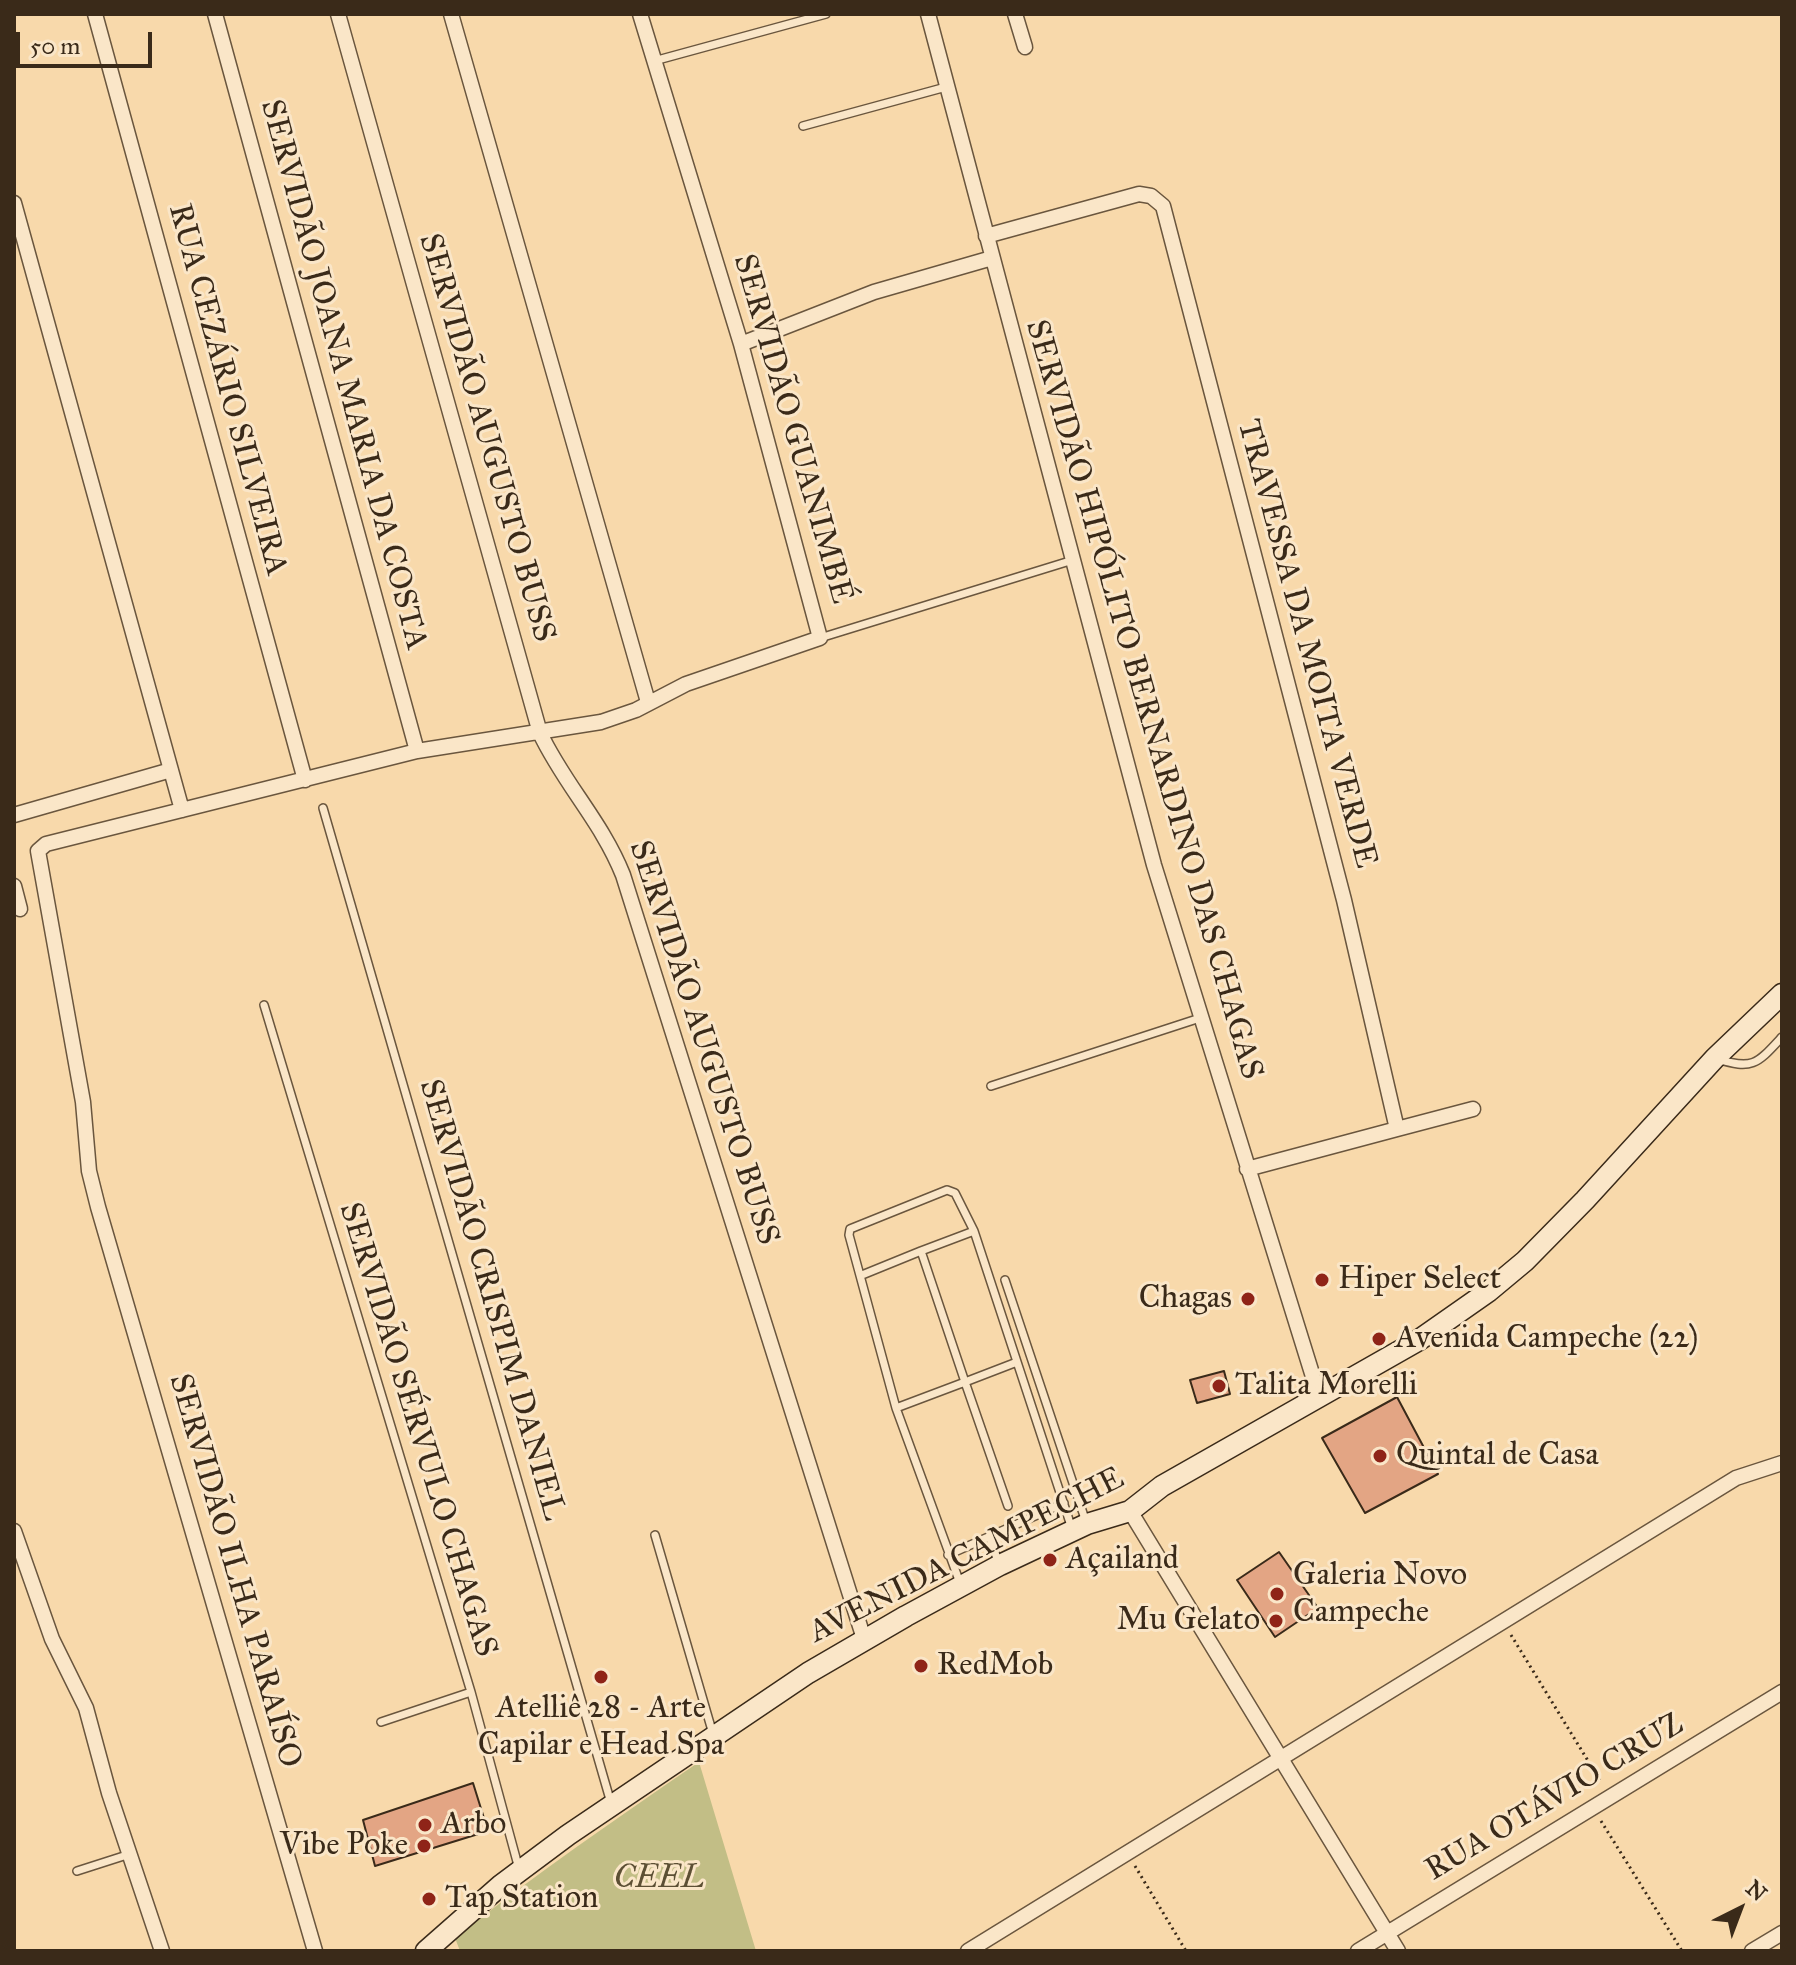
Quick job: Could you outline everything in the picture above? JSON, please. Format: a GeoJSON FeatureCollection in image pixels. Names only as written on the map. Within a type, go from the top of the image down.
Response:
{"type":"FeatureCollection","features":[{"type":"Feature","properties":{"kind":"main road","name":"AVENIDA CAMPECHE"},"geometry":{"type":"LineString","coordinates":[[426,1951],[519,1871],[714,1736],[864,1639],[1000,1565],[1080,1528],[1130,1511],[1162,1486],[1419,1340],[1510,1274],[1585,1200],[1715,1058],[1779,1003]]}},
{"type":"Feature","properties":{"kind":"street","name":"RUA CEZÁRIO SILVEIRA"},"geometry":{"type":"LineString","coordinates":[[95,14],[305,780]]}},
{"type":"Feature","properties":{"kind":"street","name":"SERVIDÃO JOANA MARIA DA COSTA"},"geometry":{"type":"LineString","coordinates":[[215,14],[417,751]]}},
{"type":"Feature","properties":{"kind":"street","name":"SERVIDÃO AUGUSTO BUSS"},"geometry":{"type":"LineString","coordinates":[[338,14],[540,733],[562,774],[605,835],[623,875],[864,1639]]}},
{"type":"Feature","properties":{"kind":"street"},"geometry":{"type":"LineString","coordinates":[[451,14],[648,702]]}},
{"type":"Feature","properties":{"kind":"street","name":"SERVIDÃO GUANIMBÉ"},"geometry":{"type":"LineString","coordinates":[[182,810],[455,743],[601,722],[636,710],[686,684],[820,638],[741,344],[640,14]]}},
{"type":"Feature","properties":{"kind":"street","name":"SERVIDÃO HIPÓLITO BERNARDINO DAS CHAGAS"},"geometry":{"type":"LineString","coordinates":[[928,14],[1154,865],[1319,1396]]}},
{"type":"Feature","properties":{"kind":"street"},"geometry":{"type":"LineString","coordinates":[[1015,14],[1025,47]]}},
{"type":"Feature","properties":{"kind":"street","name":"TRAVESSA DA MOITA VERDE"},"geometry":{"type":"LineString","coordinates":[[986,236],[1139,194],[1151,196],[1163,206],[1344,900],[1397,1129]]}},
{"type":"Feature","properties":{"kind":"street"},"geometry":{"type":"LineString","coordinates":[[14,203],[182,810]]}},
{"type":"Feature","properties":{"kind":"street"},"geometry":{"type":"LineString","coordinates":[[741,344],[874,292],[992,258]]}},
{"type":"Feature","properties":{"kind":"street"},"geometry":{"type":"LineString","coordinates":[[14,815],[171,770]]}},
{"type":"Feature","properties":{"kind":"street","name":"SERVIDÃO ILHA PARAÍSO"},"geometry":{"type":"LineString","coordinates":[[182,810],[46,844],[38,851],[83,1102],[89,1171],[98,1207],[315,1951]]}},
{"type":"Feature","properties":{"kind":"street"},"geometry":{"type":"LineString","coordinates":[[14,886],[20,909]]}},
{"type":"Feature","properties":{"kind":"street"},"geometry":{"type":"LineString","coordinates":[[1247,1169],[1473,1109]]}},
{"type":"Feature","properties":{"kind":"street"},"geometry":{"type":"LineString","coordinates":[[968,1951],[1736,1478],[1782,1463]]}},
{"type":"Feature","properties":{"kind":"street"},"geometry":{"type":"LineString","coordinates":[[1130,1511],[1398,1951]]}},
{"type":"Feature","properties":{"kind":"street"},"geometry":{"type":"LineString","coordinates":[[14,1531],[52,1639],[86,1708],[109,1793],[162,1951]]}},
{"type":"Feature","properties":{"kind":"street","name":"RUA OTÁVIO CRUZ"},"geometry":{"type":"LineString","coordinates":[[1358,1951],[1782,1692]]}},
{"type":"Feature","properties":{"kind":"street"},"geometry":{"type":"LineString","coordinates":[[1752,1951],[1782,1933]]}},
{"type":"Feature","properties":{"kind":"lane"},"geometry":{"type":"LineString","coordinates":[[654,61],[826,14]]}},
{"type":"Feature","properties":{"kind":"lane"},"geometry":{"type":"LineString","coordinates":[[803,126],[946,87]]}},
{"type":"Feature","properties":{"kind":"lane"},"geometry":{"type":"LineString","coordinates":[[820,638],[1073,560]]}},
{"type":"Feature","properties":{"kind":"lane","name":"SERVIDÃO CRISPIM DANIEL"},"geometry":{"type":"LineString","coordinates":[[323,808],[612,1805]]}},
{"type":"Feature","properties":{"kind":"lane","name":"SERVIDÃO SÉRVULO CHAGAS"},"geometry":{"type":"LineString","coordinates":[[264,1005],[471,1692],[519,1871]]}},
{"type":"Feature","properties":{"kind":"lane"},"geometry":{"type":"LineString","coordinates":[[991,1086],[1200,1018]]}},
{"type":"Feature","properties":{"kind":"lane"},"geometry":{"type":"LineString","coordinates":[[1715,1058],[1742,1067],[1758,1062],[1782,1037]]}},
{"type":"Feature","properties":{"kind":"lane"},"geometry":{"type":"LineString","coordinates":[[961,1586],[896,1408],[849,1235],[850,1229],[947,1190],[955,1193],[974,1231],[1064,1503],[1080,1528]]}},
{"type":"Feature","properties":{"kind":"lane"},"geometry":{"type":"LineString","coordinates":[[862,1275],[974,1231]]}},
{"type":"Feature","properties":{"kind":"lane"},"geometry":{"type":"LineString","coordinates":[[921,1251],[1008,1506]]}},
{"type":"Feature","properties":{"kind":"lane"},"geometry":{"type":"LineString","coordinates":[[1005,1280],[1080,1528]]}},
{"type":"Feature","properties":{"kind":"lane"},"geometry":{"type":"LineString","coordinates":[[896,1408],[1017,1362]]}},
{"type":"Feature","properties":{"kind":"lane"},"geometry":{"type":"LineString","coordinates":[[948,1555],[1064,1503]]}},
{"type":"Feature","properties":{"kind":"lane"},"geometry":{"type":"LineString","coordinates":[[655,1535],[714,1736]]}},
{"type":"Feature","properties":{"kind":"lane"},"geometry":{"type":"LineString","coordinates":[[989,1536],[1000,1565]]}},
{"type":"Feature","properties":{"kind":"lane"},"geometry":{"type":"LineString","coordinates":[[381,1722],[471,1692]]}},
{"type":"Feature","properties":{"kind":"lane"},"geometry":{"type":"LineString","coordinates":[[77,1871],[130,1854]]}},
{"type":"Feature","properties":{"kind":"path"},"geometry":{"type":"LineString","coordinates":[[1503,1621],[1610,1797]]}},
{"type":"Feature","properties":{"kind":"path"},"geometry":{"type":"LineString","coordinates":[[1593,1808],[1682,1951]]}},
{"type":"Feature","properties":{"kind":"path"},"geometry":{"type":"LineString","coordinates":[[1127,1853],[1186,1951]]}},
{"type":"Feature","properties":{"kind":"green space","name":"CEEL"},"geometry":{"type":"Polygon","coordinates":[[[699,1762],[756,1951],[460,1951],[455,1938],[606,1826],[699,1762]]]}},
{"type":"Feature","properties":{"kind":"building"},"geometry":{"type":"Polygon","coordinates":[[[1224,1371],[1230,1394],[1197,1403],[1190,1380],[1224,1371]]]}},
{"type":"Feature","properties":{"kind":"building","name":"Quintal de Casa"},"geometry":{"type":"Polygon","coordinates":[[[1397,1397],[1438,1474],[1365,1513],[1322,1438],[1397,1397]]]}},
{"type":"Feature","properties":{"kind":"building","name":"Galeria Novo Campeche"},"geometry":{"type":"Polygon","coordinates":[[[1279,1552],[1318,1608],[1275,1637],[1237,1580],[1279,1552]]]}},
{"type":"Feature","properties":{"kind":"building","name":"Arbo"},"geometry":{"type":"Polygon","coordinates":[[[473,1783],[488,1831],[375,1866],[363,1820],[473,1783]]]}},
{"type":"Feature","properties":{"kind":"place","name":"Hiper Select"},"geometry":{"type":"Point","coordinates":[1322,1280]}},
{"type":"Feature","properties":{"kind":"place","name":"Chagas"},"geometry":{"type":"Point","coordinates":[1248,1299]}},
{"type":"Feature","properties":{"kind":"place","name":"Avenida Campeche (22)"},"geometry":{"type":"Point","coordinates":[1379,1339]}},
{"type":"Feature","properties":{"kind":"place","name":"Talita Morelli"},"geometry":{"type":"Point","coordinates":[1219,1386]}},
{"type":"Feature","properties":{"kind":"place","name":"Quintal de Casa"},"geometry":{"type":"Point","coordinates":[1380,1456]}},
{"type":"Feature","properties":{"kind":"place","name":"Açailand"},"geometry":{"type":"Point","coordinates":[1050,1560]}},
{"type":"Feature","properties":{"kind":"place","name":"Galeria Novo Campeche"},"geometry":{"type":"Point","coordinates":[1277,1594]}},
{"type":"Feature","properties":{"kind":"place","name":"Mu Gelato"},"geometry":{"type":"Point","coordinates":[1276,1621]}},
{"type":"Feature","properties":{"kind":"place","name":"RedMob"},"geometry":{"type":"Point","coordinates":[921,1666]}},
{"type":"Feature","properties":{"kind":"place","name":"Atelliê 28 - Arte Capilar e Head Spa"},"geometry":{"type":"Point","coordinates":[601,1677]}},
{"type":"Feature","properties":{"kind":"place","name":"Arbo"},"geometry":{"type":"Point","coordinates":[425,1825]}},
{"type":"Feature","properties":{"kind":"place","name":"Vibe Poke"},"geometry":{"type":"Point","coordinates":[424,1846]}},
{"type":"Feature","properties":{"kind":"place","name":"Tap Station"},"geometry":{"type":"Point","coordinates":[429,1899]}}]}
